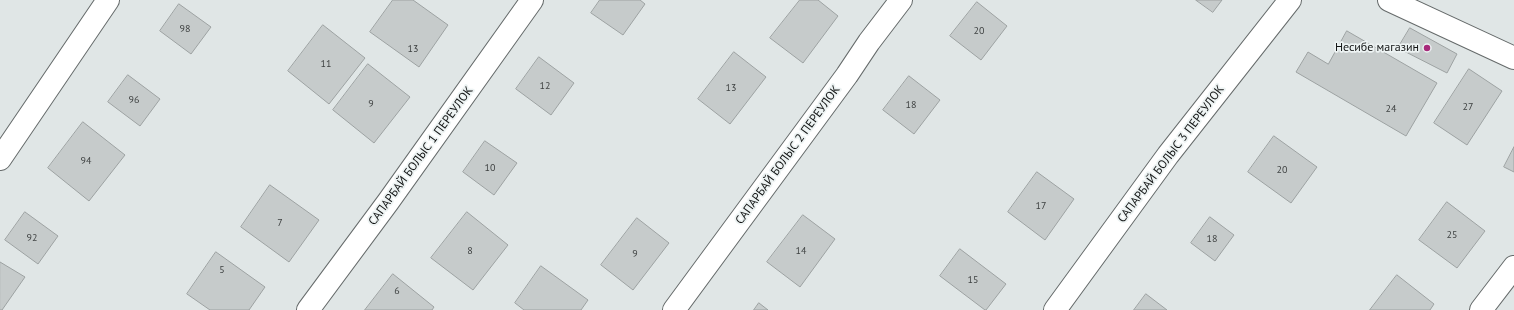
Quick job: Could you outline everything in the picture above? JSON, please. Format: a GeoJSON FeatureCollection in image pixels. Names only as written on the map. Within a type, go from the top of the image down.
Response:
{"type":"FeatureCollection","features":[{"type":"Feature","properties":{"kind":"street"},"geometry":{"type":"LineString","coordinates":[[0,159],[108,0]]}},
{"type":"Feature","properties":{"kind":"street","name":"САПАРБАЙ БОЛЫС 1 ПЕРЕУЛОК"},"geometry":{"type":"LineString","coordinates":[[308,310],[388,202],[532,0]]}},
{"type":"Feature","properties":{"kind":"street","name":"САПАРБАЙ БОЛЫС 2 ПЕРЕУЛОК"},"geometry":{"type":"LineString","coordinates":[[674,310],[901,0]]}},
{"type":"Feature","properties":{"kind":"street","name":"САПАРБАЙ БОЛЫС 3 ПЕРЕУЛОК"},"geometry":{"type":"LineString","coordinates":[[1055,310],[1168,155],[1290,0]]}},
{"type":"Feature","properties":{"kind":"street"},"geometry":{"type":"LineString","coordinates":[[1389,0],[1514,58]]}},
{"type":"Feature","properties":{"kind":"street"},"geometry":{"type":"LineString","coordinates":[[1482,310],[1514,267]]}},
{"type":"Feature","properties":{"kind":"building"},"geometry":{"type":"Polygon","coordinates":[[[393,0],[413,0],[448,25],[419,67],[370,32],[393,0]]]}},
{"type":"Feature","properties":{"kind":"building"},"geometry":{"type":"Polygon","coordinates":[[[600,0],[640,0],[645,4],[623,35],[591,13],[600,0]]]}},
{"type":"Feature","properties":{"kind":"building"},"geometry":{"type":"Polygon","coordinates":[[[800,0],[818,0],[838,16],[803,63],[770,38],[800,0]]]}},
{"type":"Feature","properties":{"kind":"building"},"geometry":{"type":"Polygon","coordinates":[[[1196,0],[1222,0],[1213,12],[1196,0]]]}},
{"type":"Feature","properties":{"kind":"building"},"geometry":{"type":"Polygon","coordinates":[[[977,2],[1007,26],[981,60],[950,36],[977,2]]]}},
{"type":"Feature","properties":{"kind":"building"},"geometry":{"type":"Polygon","coordinates":[[[179,4],[211,27],[191,54],[160,31],[179,4]]]}},
{"type":"Feature","properties":{"kind":"building"},"geometry":{"type":"Polygon","coordinates":[[[323,25],[365,58],[329,104],[288,71],[323,25]]]}},
{"type":"Feature","properties":{"kind":"building"},"geometry":{"type":"Polygon","coordinates":[[[1410,28],[1457,54],[1447,73],[1398,48],[1410,28]]]}},
{"type":"Feature","properties":{"kind":"building"},"geometry":{"type":"Polygon","coordinates":[[[1347,31],[1437,83],[1406,136],[1296,72],[1308,52],[1328,64],[1347,31]]]}},
{"type":"Feature","properties":{"kind":"building"},"geometry":{"type":"Polygon","coordinates":[[[734,52],[766,77],[730,124],[698,99],[734,52]]]}},
{"type":"Feature","properties":{"kind":"building"},"geometry":{"type":"Polygon","coordinates":[[[539,57],[574,83],[551,115],[516,89],[539,57]]]}},
{"type":"Feature","properties":{"kind":"building"},"geometry":{"type":"Polygon","coordinates":[[[368,64],[410,97],[374,143],[333,110],[368,64]]]}},
{"type":"Feature","properties":{"kind":"building"},"geometry":{"type":"Polygon","coordinates":[[[1469,69],[1502,91],[1467,145],[1434,123],[1469,69]]]}},
{"type":"Feature","properties":{"kind":"building"},"geometry":{"type":"Polygon","coordinates":[[[128,75],[160,99],[140,126],[108,102],[128,75]]]}},
{"type":"Feature","properties":{"kind":"building"},"geometry":{"type":"Polygon","coordinates":[[[909,76],[940,100],[914,134],[883,110],[909,76]]]}},
{"type":"Feature","properties":{"kind":"building"},"geometry":{"type":"Polygon","coordinates":[[[83,122],[125,155],[89,201],[48,168],[83,122]]]}},
{"type":"Feature","properties":{"kind":"building"},"geometry":{"type":"Polygon","coordinates":[[[1274,136],[1317,167],[1291,203],[1248,172],[1274,136]]]}},
{"type":"Feature","properties":{"kind":"building"},"geometry":{"type":"Polygon","coordinates":[[[485,141],[517,163],[494,195],[463,172],[485,141]]]}},
{"type":"Feature","properties":{"kind":"building"},"geometry":{"type":"Polygon","coordinates":[[[1514,147],[1514,172],[1504,167],[1514,147]]]}},
{"type":"Feature","properties":{"kind":"building"},"geometry":{"type":"Polygon","coordinates":[[[1037,172],[1074,199],[1045,240],[1008,212],[1037,172]]]}},
{"type":"Feature","properties":{"kind":"building"},"geometry":{"type":"Polygon","coordinates":[[[270,185],[319,220],[289,262],[241,227],[270,185]]]}},
{"type":"Feature","properties":{"kind":"building"},"geometry":{"type":"Polygon","coordinates":[[[1447,202],[1485,231],[1457,268],[1419,240],[1447,202]]]}},
{"type":"Feature","properties":{"kind":"building"},"geometry":{"type":"Polygon","coordinates":[[[25,212],[58,236],[38,264],[5,240],[25,212]]]}},
{"type":"Feature","properties":{"kind":"building"},"geometry":{"type":"Polygon","coordinates":[[[467,212],[508,245],[473,290],[431,258],[467,212]]]}},
{"type":"Feature","properties":{"kind":"building"},"geometry":{"type":"Polygon","coordinates":[[[803,215],[835,239],[800,287],[767,262],[803,215]]]}},
{"type":"Feature","properties":{"kind":"building"},"geometry":{"type":"Polygon","coordinates":[[[1210,217],[1234,235],[1215,261],[1191,243],[1210,217]]]}},
{"type":"Feature","properties":{"kind":"building"},"geometry":{"type":"Polygon","coordinates":[[[637,218],[669,243],[633,290],[601,265],[637,218]]]}},
{"type":"Feature","properties":{"kind":"building"},"geometry":{"type":"Polygon","coordinates":[[[960,249],[1006,284],[986,310],[940,276],[960,249]]]}},
{"type":"Feature","properties":{"kind":"building"},"geometry":{"type":"Polygon","coordinates":[[[216,252],[265,287],[249,310],[210,310],[187,294],[216,252]]]}},
{"type":"Feature","properties":{"kind":"building"},"geometry":{"type":"Polygon","coordinates":[[[0,262],[25,277],[2,310],[0,310],[0,262]]]}},
{"type":"Feature","properties":{"kind":"building"},"geometry":{"type":"Polygon","coordinates":[[[541,266],[588,300],[581,310],[524,310],[515,303],[541,266]]]}},
{"type":"Feature","properties":{"kind":"building"},"geometry":{"type":"Polygon","coordinates":[[[393,274],[434,307],[432,310],[365,310],[393,274]]]}},
{"type":"Feature","properties":{"kind":"building"},"geometry":{"type":"Polygon","coordinates":[[[1397,275],[1434,304],[1430,310],[1370,310],[1397,275]]]}},
{"type":"Feature","properties":{"kind":"building"},"geometry":{"type":"Polygon","coordinates":[[[1146,294],[1167,310],[1134,310],[1146,294]]]}},
{"type":"Feature","properties":{"kind":"building"},"geometry":{"type":"Polygon","coordinates":[[[759,303],[768,310],[754,310],[759,303]]]}},
{"type":"Feature","properties":{"kind":"place","name":"Несибе магазин"},"geometry":{"type":"Point","coordinates":[1427,48]}}]}
